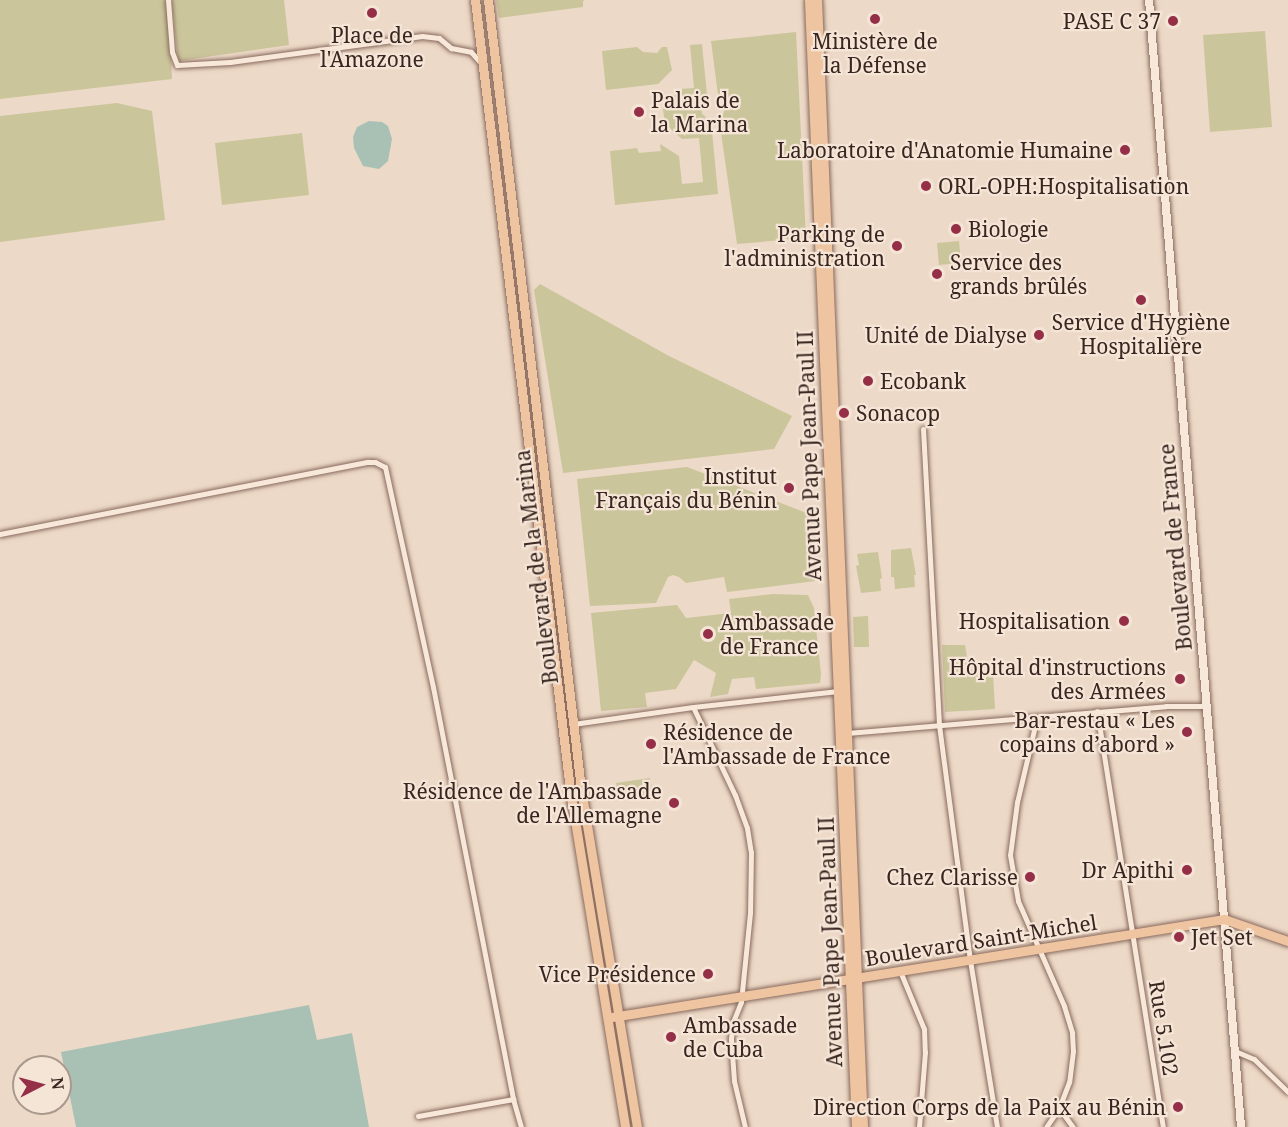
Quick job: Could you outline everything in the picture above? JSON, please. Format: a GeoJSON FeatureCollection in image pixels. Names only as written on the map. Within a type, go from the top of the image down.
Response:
{"type":"FeatureCollection","features":[{"type":"Feature","properties":{"kind":"main road","name":"Boulevard de la Marina"},"geometry":{"type":"LineString","coordinates":[[475,0],[555,678],[606,1018],[625,1127]]}},
{"type":"Feature","properties":{"kind":"main road","name":"Boulevard de la Marina"},"geometry":{"type":"LineString","coordinates":[[488,0],[573,724],[637,1127]]}},
{"type":"Feature","properties":{"kind":"main road","name":"Avenue Pape Jean-Paul II"},"geometry":{"type":"LineString","coordinates":[[809,0],[843,734],[856,1127]]}},
{"type":"Feature","properties":{"kind":"main road","name":"Avenue Pape Jean-Paul II"},"geometry":{"type":"LineString","coordinates":[[817,0],[838,691],[843,734]]}},
{"type":"Feature","properties":{"kind":"main road"},"geometry":{"type":"LineString","coordinates":[[503,231],[515,234]]}},
{"type":"Feature","properties":{"kind":"main road"},"geometry":{"type":"LineString","coordinates":[[507,262],[518,263]]}},
{"type":"Feature","properties":{"kind":"main road","name":"Boulevard Saint-Michel"},"geometry":{"type":"LineString","coordinates":[[606,1018],[1224,919],[1288,941]]}},
{"type":"Feature","properties":{"kind":"main road","name":"Avenue Pape Jean-Paul II"},"geometry":{"type":"LineString","coordinates":[[852,979],[863,1127]]}},
{"type":"Feature","properties":{"kind":"street"},"geometry":{"type":"LineString","coordinates":[[168,0],[172,52],[177,64],[230,62],[431,36],[439,38],[451,48],[471,52],[477,56],[484,70]]}},
{"type":"Feature","properties":{"kind":"street","name":"Boulevard de France"},"geometry":{"type":"LineString","coordinates":[[1149,0],[1241,1127]]}},
{"type":"Feature","properties":{"kind":"street"},"geometry":{"type":"LineString","coordinates":[[923,429],[939,725],[970,960],[997,1127]]}},
{"type":"Feature","properties":{"kind":"street"},"geometry":{"type":"LineString","coordinates":[[0,534],[368,462],[375,462],[386,468],[434,687],[513,1099],[521,1127]]}},
{"type":"Feature","properties":{"kind":"street"},"geometry":{"type":"LineString","coordinates":[[573,724],[693,707],[838,691]]}},
{"type":"Feature","properties":{"kind":"street"},"geometry":{"type":"LineString","coordinates":[[843,734],[1097,711],[1166,706],[1206,706]]}},
{"type":"Feature","properties":{"kind":"street"},"geometry":{"type":"LineString","coordinates":[[693,707],[735,795],[751,852],[752,893],[741,996],[733,1022],[732,1046],[734,1081],[745,1127]]}},
{"type":"Feature","properties":{"kind":"street","name":"Rue 5.102"},"geometry":{"type":"LineString","coordinates":[[1097,711],[1163,1127]]}},
{"type":"Feature","properties":{"kind":"street"},"geometry":{"type":"LineString","coordinates":[[1037,717],[1017,802],[1011,855],[1018,900],[1064,1006],[1072,1033],[1071,1071],[1059,1108],[1046,1127]]}},
{"type":"Feature","properties":{"kind":"street"},"geometry":{"type":"LineString","coordinates":[[900,971],[924,1029],[925,1052],[919,1127]]}},
{"type":"Feature","properties":{"kind":"street"},"geometry":{"type":"LineString","coordinates":[[1235,1051],[1254,1059],[1288,1092]]}},
{"type":"Feature","properties":{"kind":"street"},"geometry":{"type":"LineString","coordinates":[[418,1116],[513,1099]]}},
{"type":"Feature","properties":{"kind":"street"},"geometry":{"type":"LineString","coordinates":[[1059,1108],[1073,1127]]}},
{"type":"Feature","properties":{"kind":"shaded area"},"geometry":{"type":"Polygon","coordinates":[[[0,0],[168,0],[172,79],[0,99],[0,0]]]}},
{"type":"Feature","properties":{"kind":"shaded area"},"geometry":{"type":"Polygon","coordinates":[[[172,0],[284,0],[289,45],[178,61],[172,0]]]}},
{"type":"Feature","properties":{"kind":"shaded area"},"geometry":{"type":"Polygon","coordinates":[[[496,0],[585,0],[583,7],[499,18],[496,0]]]}},
{"type":"Feature","properties":{"kind":"shaded area"},"geometry":{"type":"Polygon","coordinates":[[[1265,31],[1272,127],[1210,132],[1203,35],[1265,31]]]}},
{"type":"Feature","properties":{"kind":"shaded area"},"geometry":{"type":"Polygon","coordinates":[[[796,32],[806,238],[737,244],[719,119],[723,115],[726,104],[718,95],[711,41],[796,32]]]}},
{"type":"Feature","properties":{"kind":"shaded area"},"geometry":{"type":"Polygon","coordinates":[[[702,44],[707,95],[701,105],[702,114],[711,121],[718,194],[615,205],[610,151],[637,148],[639,153],[661,151],[660,144],[679,156],[682,184],[703,182],[699,138],[682,139],[665,124],[663,109],[680,89],[694,88],[690,45],[702,44]]]}},
{"type":"Feature","properties":{"kind":"shaded area"},"geometry":{"type":"Polygon","coordinates":[[[637,47],[643,52],[657,53],[662,47],[667,47],[672,70],[658,84],[606,90],[602,51],[637,47]]]}},
{"type":"Feature","properties":{"kind":"shaded area"},"geometry":{"type":"Polygon","coordinates":[[[117,103],[152,111],[165,220],[0,242],[0,116],[117,103]]]}},
{"type":"Feature","properties":{"kind":"shaded area"},"geometry":{"type":"Polygon","coordinates":[[[369,121],[382,122],[388,126],[392,139],[388,161],[379,169],[363,166],[354,148],[353,137],[357,127],[369,121]]]}},
{"type":"Feature","properties":{"kind":"shaded area"},"geometry":{"type":"Polygon","coordinates":[[[302,133],[309,195],[222,205],[215,143],[302,133]]]}},
{"type":"Feature","properties":{"kind":"shaded area"},"geometry":{"type":"Polygon","coordinates":[[[959,241],[961,263],[939,265],[937,243],[959,241]]]}},
{"type":"Feature","properties":{"kind":"shaded area"},"geometry":{"type":"Polygon","coordinates":[[[540,284],[669,356],[792,416],[774,449],[563,473],[534,290],[540,284]]]}},
{"type":"Feature","properties":{"kind":"shaded area"},"geometry":{"type":"Polygon","coordinates":[[[687,467],[804,512],[816,520],[815,581],[727,592],[724,577],[686,583],[673,575],[668,577],[656,603],[590,606],[577,479],[687,467]]]}},
{"type":"Feature","properties":{"kind":"shaded area"},"geometry":{"type":"Polygon","coordinates":[[[911,548],[916,575],[914,575],[915,587],[895,589],[894,577],[891,577],[891,550],[911,548]]]}},
{"type":"Feature","properties":{"kind":"shaded area"},"geometry":{"type":"Polygon","coordinates":[[[878,552],[882,578],[880,579],[881,591],[861,593],[856,566],[859,565],[857,554],[878,552]]]}},
{"type":"Feature","properties":{"kind":"shaded area"},"geometry":{"type":"Polygon","coordinates":[[[773,594],[808,595],[814,608],[820,683],[756,689],[754,677],[732,679],[728,694],[710,697],[716,673],[694,660],[676,689],[645,693],[647,707],[601,711],[591,613],[677,605],[686,618],[731,613],[729,599],[773,594]]]}},
{"type":"Feature","properties":{"kind":"shaded area"},"geometry":{"type":"Polygon","coordinates":[[[868,616],[869,647],[854,647],[853,617],[868,616]]]}},
{"type":"Feature","properties":{"kind":"shaded area"},"geometry":{"type":"Polygon","coordinates":[[[942,645],[965,645],[969,669],[993,673],[995,709],[945,712],[942,645]]]}},
{"type":"Feature","properties":{"kind":"shaded area"},"geometry":{"type":"Polygon","coordinates":[[[650,778],[653,795],[619,800],[616,783],[650,778]]]}},
{"type":"Feature","properties":{"kind":"shaded area"},"geometry":{"type":"Polygon","coordinates":[[[309,1005],[317,1040],[352,1033],[369,1127],[76,1127],[72,1107],[72,1055],[62,1055],[61,1052],[309,1005]]]}},
{"type":"Feature","properties":{"kind":"place","name":"Place de l'Amazone"},"geometry":{"type":"Point","coordinates":[372,13]}},
{"type":"Feature","properties":{"kind":"place","name":"Ministère de la Défense"},"geometry":{"type":"Point","coordinates":[875,19]}},
{"type":"Feature","properties":{"kind":"place","name":"PASE C 37"},"geometry":{"type":"Point","coordinates":[1173,21]}},
{"type":"Feature","properties":{"kind":"place","name":"Palais de la Marina"},"geometry":{"type":"Point","coordinates":[639,112]}},
{"type":"Feature","properties":{"kind":"place","name":"Laboratoire d'Anatomie Humaine"},"geometry":{"type":"Point","coordinates":[1125,150]}},
{"type":"Feature","properties":{"kind":"place","name":"ORL-OPH:Hospitalisation"},"geometry":{"type":"Point","coordinates":[926,186]}},
{"type":"Feature","properties":{"kind":"place","name":"Biologie"},"geometry":{"type":"Point","coordinates":[956,229]}},
{"type":"Feature","properties":{"kind":"place","name":"Parking de l'administration"},"geometry":{"type":"Point","coordinates":[897,246]}},
{"type":"Feature","properties":{"kind":"place","name":"Service des grands brûlés"},"geometry":{"type":"Point","coordinates":[937,274]}},
{"type":"Feature","properties":{"kind":"place","name":"Service d'Hygiène Hospitalière"},"geometry":{"type":"Point","coordinates":[1141,300]}},
{"type":"Feature","properties":{"kind":"place","name":"Unité de Dialyse"},"geometry":{"type":"Point","coordinates":[1039,335]}},
{"type":"Feature","properties":{"kind":"place","name":"Ecobank"},"geometry":{"type":"Point","coordinates":[868,381]}},
{"type":"Feature","properties":{"kind":"place","name":"Sonacop"},"geometry":{"type":"Point","coordinates":[844,413]}},
{"type":"Feature","properties":{"kind":"place","name":"Institut Français du Bénin"},"geometry":{"type":"Point","coordinates":[789,488]}},
{"type":"Feature","properties":{"kind":"place","name":"Hospitalisation"},"geometry":{"type":"Point","coordinates":[1124,621]}},
{"type":"Feature","properties":{"kind":"place","name":"Ambassade de France"},"geometry":{"type":"Point","coordinates":[708,634]}},
{"type":"Feature","properties":{"kind":"place","name":"Hôpital d'instructions des Armées"},"geometry":{"type":"Point","coordinates":[1180,679]}},
{"type":"Feature","properties":{"kind":"place","name":"Bar-restau « Les copains d’abord »"},"geometry":{"type":"Point","coordinates":[1187,732]}},
{"type":"Feature","properties":{"kind":"place","name":"Résidence de l'Ambassade de France"},"geometry":{"type":"Point","coordinates":[651,744]}},
{"type":"Feature","properties":{"kind":"place","name":"Résidence de l'Ambassade de l'Allemagne"},"geometry":{"type":"Point","coordinates":[674,803]}},
{"type":"Feature","properties":{"kind":"place","name":"Dr Apithi"},"geometry":{"type":"Point","coordinates":[1187,870]}},
{"type":"Feature","properties":{"kind":"place","name":"Chez Clarisse"},"geometry":{"type":"Point","coordinates":[1030,877]}},
{"type":"Feature","properties":{"kind":"place","name":"Jet Set"},"geometry":{"type":"Point","coordinates":[1179,937]}},
{"type":"Feature","properties":{"kind":"place","name":"Vice Présidence"},"geometry":{"type":"Point","coordinates":[708,974]}},
{"type":"Feature","properties":{"kind":"place","name":"Ambassade de Cuba"},"geometry":{"type":"Point","coordinates":[671,1037]}},
{"type":"Feature","properties":{"kind":"place","name":"Direction Corps de la Paix au Bénin"},"geometry":{"type":"Point","coordinates":[1178,1107]}}]}
